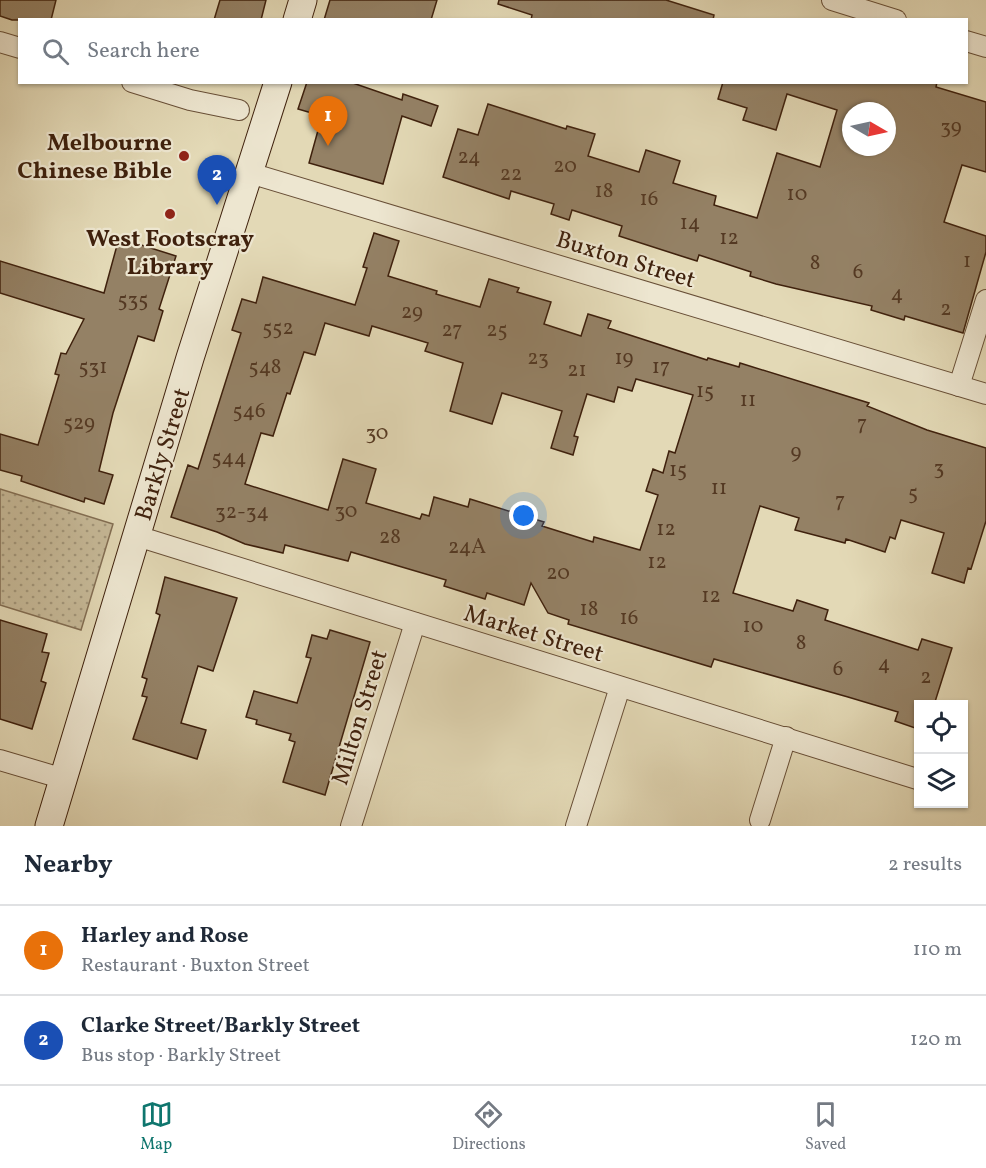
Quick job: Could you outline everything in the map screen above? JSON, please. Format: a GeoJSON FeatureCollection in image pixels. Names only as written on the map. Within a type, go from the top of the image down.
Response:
{"type":"FeatureCollection","features":[{"type":"Feature","properties":{"kind":"street"},"geometry":{"type":"LineString","coordinates":[[298,18],[303,0]]}},
{"type":"Feature","properties":{"kind":"street"},"geometry":{"type":"LineString","coordinates":[[832,0],[890,18]]}},
{"type":"Feature","properties":{"kind":"street"},"geometry":{"type":"LineString","coordinates":[[0,42],[18,47]]}},
{"type":"Feature","properties":{"kind":"street"},"geometry":{"type":"LineString","coordinates":[[968,42],[986,47]]}},
{"type":"Feature","properties":{"kind":"street"},"geometry":{"type":"LineString","coordinates":[[138,84],[190,100],[239,110]]}},
{"type":"Feature","properties":{"kind":"street","name":"Barkly Street"},"geometry":{"type":"LineString","coordinates":[[49,826],[277,84]]}},
{"type":"Feature","properties":{"kind":"street","name":"Buxton Street"},"geometry":{"type":"LineString","coordinates":[[250,173],[986,394]]}},
{"type":"Feature","properties":{"kind":"street"},"geometry":{"type":"LineString","coordinates":[[959,386],[986,300]]}},
{"type":"Feature","properties":{"kind":"street","name":"Market Street"},"geometry":{"type":"LineString","coordinates":[[137,536],[914,778]]}},
{"type":"Feature","properties":{"kind":"street","name":"Milton Street"},"geometry":{"type":"LineString","coordinates":[[351,826],[415,623]]}},
{"type":"Feature","properties":{"kind":"street"},"geometry":{"type":"LineString","coordinates":[[576,826],[620,687]]}},
{"type":"Feature","properties":{"kind":"street"},"geometry":{"type":"LineString","coordinates":[[760,820],[786,737]]}},
{"type":"Feature","properties":{"kind":"street"},"geometry":{"type":"LineString","coordinates":[[0,759],[64,779]]}},
{"type":"Feature","properties":{"kind":"shaded area"},"geometry":{"type":"Polygon","coordinates":[[[0,489],[113,524],[81,630],[0,605],[0,489]]]}},
{"type":"Feature","properties":{"kind":"building"},"geometry":{"type":"Polygon","coordinates":[[[0,0],[56,0],[52,18],[12,20],[0,16],[0,0]]]}},
{"type":"Feature","properties":{"kind":"building"},"geometry":{"type":"Polygon","coordinates":[[[220,0],[266,0],[262,18],[215,18],[220,0]]]}},
{"type":"Feature","properties":{"kind":"building"},"geometry":{"type":"Polygon","coordinates":[[[330,0],[437,0],[432,18],[325,18],[330,0]]]}},
{"type":"Feature","properties":{"kind":"building"},"geometry":{"type":"Polygon","coordinates":[[[499,0],[666,0],[714,15],[713,18],[531,18],[532,15],[498,4],[499,0]]]}},
{"type":"Feature","properties":{"kind":"building"},"geometry":{"type":"Polygon","coordinates":[[[306,84],[356,84],[402,100],[403,94],[438,106],[431,126],[402,116],[383,184],[309,163],[322,116],[298,109],[306,84]]]}},
{"type":"Feature","properties":{"kind":"building"},"geometry":{"type":"Polygon","coordinates":[[[722,84],[937,84],[936,87],[986,102],[986,172],[962,165],[944,222],[986,236],[986,252],[963,333],[905,316],[904,320],[871,310],[872,306],[776,284],[750,276],[751,272],[699,255],[697,261],[619,236],[622,226],[572,210],[569,220],[551,214],[554,204],[511,191],[509,199],[443,177],[458,129],[478,135],[488,104],[566,129],[567,126],[595,134],[588,156],[639,172],[646,150],[680,161],[673,183],[716,196],[714,205],[757,218],[777,153],[820,167],[837,110],[787,94],[776,130],[743,120],[747,108],[718,99],[722,84]]]}},
{"type":"Feature","properties":{"kind":"building"},"geometry":{"type":"Polygon","coordinates":[[[374,233],[399,241],[388,276],[437,291],[436,294],[480,307],[489,279],[519,288],[517,292],[551,302],[544,324],[581,336],[588,314],[611,321],[608,328],[707,360],[708,358],[739,367],[740,363],[869,403],[867,406],[927,430],[986,448],[986,521],[971,569],[968,568],[964,583],[932,573],[944,533],[901,520],[895,539],[890,537],[885,552],[846,539],[845,543],[795,530],[799,518],[760,506],[733,593],[793,611],[797,600],[828,610],[825,620],[918,650],[922,639],[952,648],[936,700],[914,700],[914,728],[895,721],[898,712],[848,697],[714,659],[711,667],[568,624],[569,620],[548,613],[531,583],[524,605],[487,593],[485,599],[444,586],[446,580],[351,552],[348,561],[285,545],[283,553],[245,544],[171,517],[188,465],[198,469],[241,333],[232,330],[242,299],[256,303],[263,277],[355,305],[367,268],[363,267],[374,233]],[[325,323],[315,355],[304,352],[273,436],[261,433],[245,484],[328,510],[343,459],[376,469],[366,503],[420,519],[422,514],[429,516],[434,497],[468,507],[470,499],[544,522],[542,526],[593,542],[594,537],[640,550],[658,495],[646,491],[653,469],[663,473],[669,451],[675,453],[693,395],[636,379],[632,391],[618,387],[614,402],[587,394],[574,436],[578,437],[573,455],[551,448],[562,411],[502,393],[492,424],[450,411],[463,363],[425,351],[428,343],[372,326],[369,336],[325,323]]]}},
{"type":"Feature","properties":{"kind":"building"},"geometry":{"type":"Polygon","coordinates":[[[119,238],[176,256],[159,309],[163,311],[154,341],[138,336],[113,413],[99,471],[113,475],[104,504],[85,498],[84,502],[21,481],[22,476],[0,470],[0,434],[38,445],[59,375],[55,374],[61,353],[66,354],[84,319],[0,293],[0,261],[104,293],[119,238]]]}},
{"type":"Feature","properties":{"kind":"building"},"geometry":{"type":"Polygon","coordinates":[[[165,577],[237,598],[213,671],[198,666],[181,723],[206,730],[197,759],[133,739],[147,697],[142,696],[147,679],[142,677],[160,615],[156,613],[165,577]]]}},
{"type":"Feature","properties":{"kind":"building"},"geometry":{"type":"Polygon","coordinates":[[[0,620],[47,634],[42,652],[49,653],[41,681],[46,683],[32,729],[0,719],[0,620]]]}},
{"type":"Feature","properties":{"kind":"building"},"geometry":{"type":"Polygon","coordinates":[[[330,630],[370,642],[325,795],[283,782],[295,742],[289,740],[291,734],[256,724],[257,720],[246,717],[254,691],[297,703],[311,658],[306,657],[312,635],[327,639],[330,630]]]}},
{"type":"Feature","properties":{"kind":"place","name":"Harley and Rose"},"geometry":{"type":"Point","coordinates":[328,146]}},
{"type":"Feature","properties":{"kind":"place","name":"Melbourne Chinese Bible"},"geometry":{"type":"Point","coordinates":[184,156]}},
{"type":"Feature","properties":{"kind":"place","name":"Clarke Street/Barkly Street"},"geometry":{"type":"Point","coordinates":[217,205]}},
{"type":"Feature","properties":{"kind":"place","name":"West Footscray Library"},"geometry":{"type":"Point","coordinates":[170,214]}}]}
